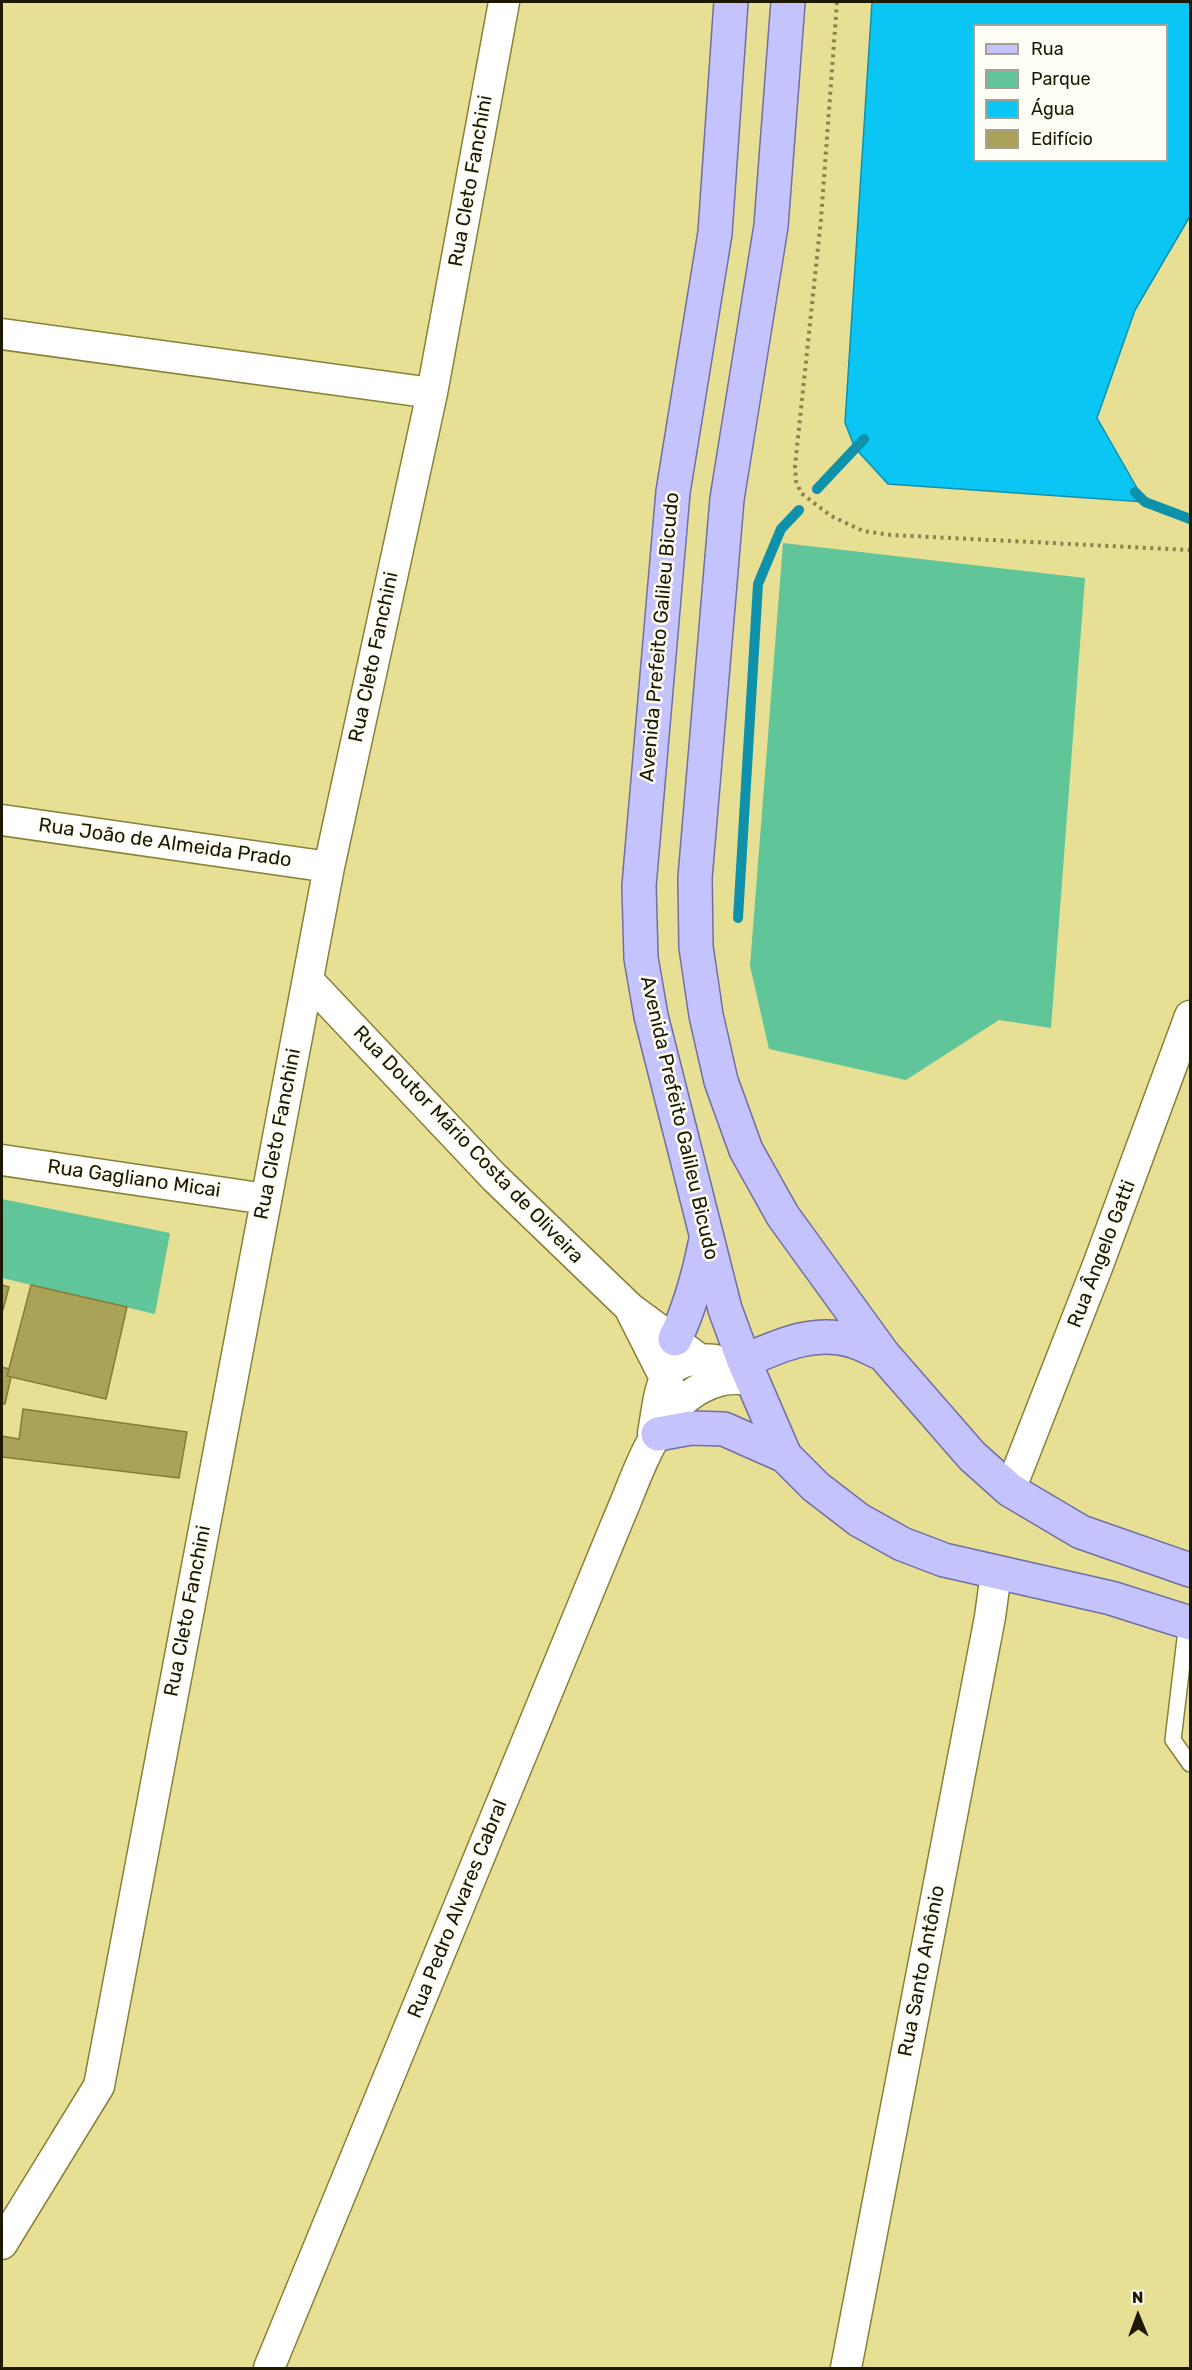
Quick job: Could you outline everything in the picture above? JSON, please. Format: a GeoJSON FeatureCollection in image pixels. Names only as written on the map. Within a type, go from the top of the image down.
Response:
{"type":"FeatureCollection","features":[{"type":"Feature","properties":{"kind":"main road","name":"Avenida Prefeito Galileu Bicudo"},"geometry":{"type":"LineString","coordinates":[[731,2],[715,233],[673,492],[639,886],[642,958],[651,1016],[725,1310],[785,1456],[816,1486],[859,1520],[902,1544],[944,1560],[1111,1598],[1189,1622]]}},
{"type":"Feature","properties":{"kind":"main road"},"geometry":{"type":"LineString","coordinates":[[788,2],[771,226],[727,499],[696,878],[696,946],[706,1015],[721,1081],[746,1150],[783,1216],[883,1354],[972,1456],[1010,1490],[1081,1532],[1191,1570]]}},
{"type":"Feature","properties":{"kind":"main road"},"geometry":{"type":"LineString","coordinates":[[687,1348],[687,1316],[706,1237]]}},
{"type":"Feature","properties":{"kind":"main road"},"geometry":{"type":"LineString","coordinates":[[748,1370],[791,1342],[819,1337],[852,1341],[883,1354]]}},
{"type":"Feature","properties":{"kind":"main road"},"geometry":{"type":"LineString","coordinates":[[653,1442],[685,1417],[724,1429],[785,1456]]}},
{"type":"Feature","properties":{"kind":"street","name":"Rua Cleto Fanchini"},"geometry":{"type":"LineString","coordinates":[[2,2244],[99,2086],[328,867],[432,393],[504,2]]}},
{"type":"Feature","properties":{"kind":"street"},"geometry":{"type":"LineString","coordinates":[[2,334],[432,393]]}},
{"type":"Feature","properties":{"kind":"street","name":"Rua João de Almeida Prado"},"geometry":{"type":"LineString","coordinates":[[2,820],[328,867]]}},
{"type":"Feature","properties":{"kind":"street","name":"Rua Doutor Mário Costa de Oliveira"},"geometry":{"type":"LineString","coordinates":[[308,980],[494,1177],[630,1308],[687,1348]]}},
{"type":"Feature","properties":{"kind":"street","name":"Rua Ângelo Gatti"},"geometry":{"type":"LineString","coordinates":[[1010,1490],[1191,1016]]}},
{"type":"Feature","properties":{"kind":"street","name":"Rua Gagliano Micai"},"geometry":{"type":"LineString","coordinates":[[2,1160],[266,1199]]}},
{"type":"Feature","properties":{"kind":"street","name":"Rua Doutor Mário Costa de Oliveira"},"geometry":{"type":"LineString","coordinates":[[630,1308],[685,1417]]}},
{"type":"Feature","properties":{"kind":"street"},"geometry":{"type":"LineString","coordinates":[[664,1378],[687,1348],[748,1370]]}},
{"type":"Feature","properties":{"kind":"street"},"geometry":{"type":"LineString","coordinates":[[685,1417],[692,1393],[748,1370]]}},
{"type":"Feature","properties":{"kind":"street","name":"Rua Pedro Alvares Cabral"},"geometry":{"type":"LineString","coordinates":[[269,2368],[608,1542],[653,1442],[664,1378]]}},
{"type":"Feature","properties":{"kind":"street","name":"Rua Santo Antônio"},"geometry":{"type":"LineString","coordinates":[[846,2368],[990,1617],[996,1573]]}},
{"type":"Feature","properties":{"kind":"lane"},"geometry":{"type":"LineString","coordinates":[[1189,1622],[1173,1740],[1191,1764]]}},
{"type":"Feature","properties":{"kind":"path"},"geometry":{"type":"LineString","coordinates":[[837,2],[821,219],[795,466],[796,481],[801,493],[831,516],[863,531],[891,535],[1191,550]]}},
{"type":"Feature","properties":{"kind":"green space"},"geometry":{"type":"Polygon","coordinates":[[[783,543],[1085,578],[1051,1028],[999,1020],[906,1080],[769,1049],[750,966],[783,543]]]}},
{"type":"Feature","properties":{"kind":"green space"},"geometry":{"type":"Polygon","coordinates":[[[2,1199],[170,1233],[155,1314],[2,1278],[2,1199]]]}},
{"type":"Feature","properties":{"kind":"water"},"geometry":{"type":"Polygon","coordinates":[[[872,2],[1190,2],[1190,216],[1135,310],[1097,418],[1145,502],[888,484],[855,448],[845,423],[872,2]]]}},
{"type":"Feature","properties":{"kind":"building"},"geometry":{"type":"Polygon","coordinates":[[[2,1285],[9,1287],[3,1310],[2,1310],[2,1285]]]}},
{"type":"Feature","properties":{"kind":"building"},"geometry":{"type":"Polygon","coordinates":[[[31,1285],[127,1307],[106,1399],[7,1376],[31,1285]]]}},
{"type":"Feature","properties":{"kind":"building"},"geometry":{"type":"Polygon","coordinates":[[[2,1367],[9,1369],[7,1376],[11,1377],[5,1404],[2,1403],[2,1367]]]}},
{"type":"Feature","properties":{"kind":"building"},"geometry":{"type":"Polygon","coordinates":[[[23,1409],[187,1432],[179,1478],[2,1457],[2,1436],[19,1439],[23,1409]]]}},
{"type":"Feature","properties":{"kind":"waterway"},"geometry":{"type":"LineString","coordinates":[[817,489],[864,439]]}},
{"type":"Feature","properties":{"kind":"waterway"},"geometry":{"type":"LineString","coordinates":[[1135,492],[1145,502],[1190,519]]}},
{"type":"Feature","properties":{"kind":"waterway"},"geometry":{"type":"LineString","coordinates":[[738,918],[758,584],[781,529],[799,510]]}}]}
